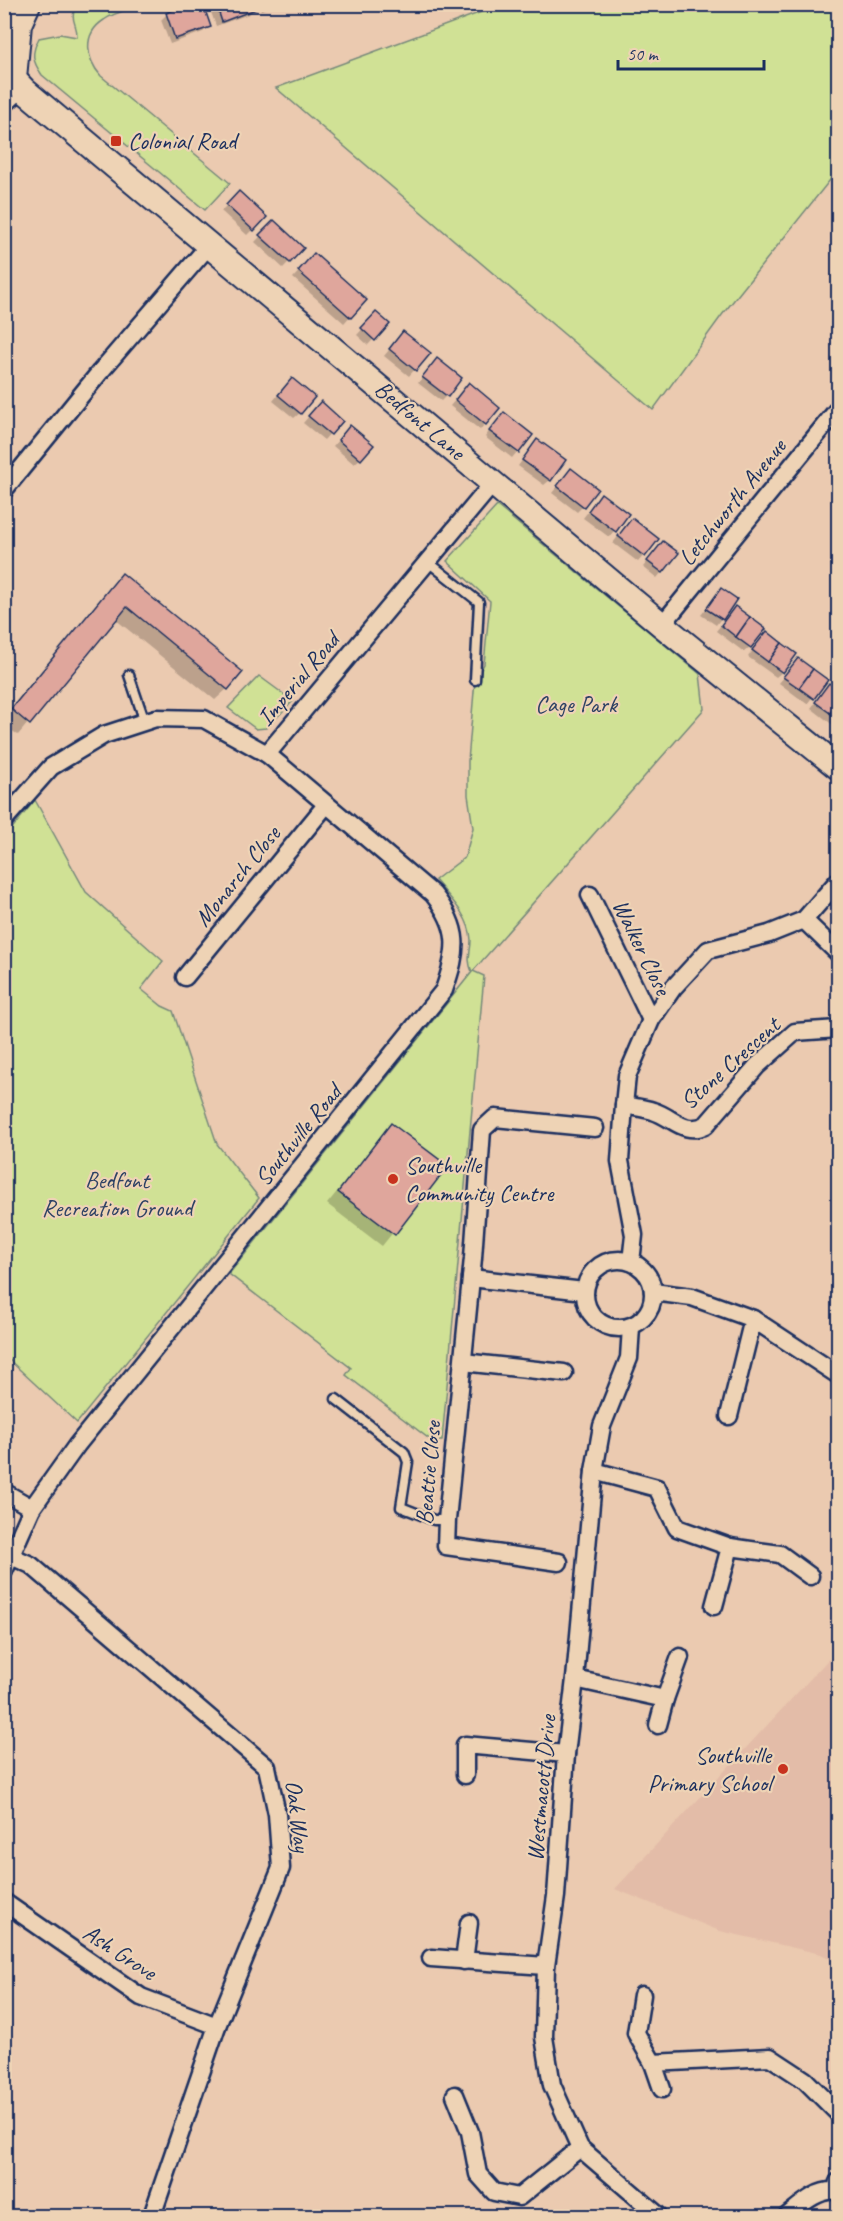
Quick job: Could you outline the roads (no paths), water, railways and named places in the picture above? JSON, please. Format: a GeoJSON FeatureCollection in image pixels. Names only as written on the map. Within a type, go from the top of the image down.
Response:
{"type":"FeatureCollection","features":[{"type":"Feature","properties":{"kind":"main road"},"geometry":{"type":"LineString","coordinates":[[14,79],[18,24],[27,4]]}},
{"type":"Feature","properties":{"kind":"main road","name":"Bedfont Lane"},"geometry":{"type":"LineString","coordinates":[[14,79],[662,625],[838,766]]}},
{"type":"Feature","properties":{"kind":"street"},"geometry":{"type":"LineString","coordinates":[[4,490],[100,372],[210,244]]}},
{"type":"Feature","properties":{"kind":"street","name":"Letchworth Avenue"},"geometry":{"type":"LineString","coordinates":[[662,625],[838,410]]}},
{"type":"Feature","properties":{"kind":"street","name":"Imperial Road"},"geometry":{"type":"LineString","coordinates":[[4,820],[51,767],[104,735],[156,718],[204,719],[267,754],[494,482]]}},
{"type":"Feature","properties":{"kind":"street","name":"Southville Road"},"geometry":{"type":"LineString","coordinates":[[8,1563],[32,1508],[77,1445],[444,990],[455,959],[455,934],[447,912],[433,894],[267,754]]}},
{"type":"Feature","properties":{"kind":"street","name":"Monarch Close"},"geometry":{"type":"LineString","coordinates":[[185,977],[326,805]]}},
{"type":"Feature","properties":{"kind":"street"},"geometry":{"type":"LineString","coordinates":[[631,1262],[634,1235],[620,1161],[624,1105],[627,1076],[651,1020],[673,988],[708,950],[769,934],[804,920],[838,880]]}},
{"type":"Feature","properties":{"kind":"street","name":"Walker Close"},"geometry":{"type":"LineString","coordinates":[[590,895],[651,1020]]}},
{"type":"Feature","properties":{"kind":"street"},"geometry":{"type":"LineString","coordinates":[[804,920],[838,953]]}},
{"type":"Feature","properties":{"kind":"street","name":"Stone Crescent"},"geometry":{"type":"LineString","coordinates":[[624,1105],[654,1111],[684,1128],[695,1130],[706,1125],[757,1066],[795,1032],[838,1029]]}},
{"type":"Feature","properties":{"kind":"street","name":"Beattie Close"},"geometry":{"type":"LineString","coordinates":[[559,1562],[446,1546],[447,1520],[471,1278],[482,1130],[495,1118],[595,1128]]}},
{"type":"Feature","properties":{"kind":"street"},"geometry":{"type":"LineString","coordinates":[[610,1261],[631,1262],[646,1274],[653,1292],[648,1313],[631,1326],[620,1329],[598,1322],[590,1314],[584,1291],[592,1272],[600,1265],[610,1261]]}},
{"type":"Feature","properties":{"kind":"street"},"geometry":{"type":"LineString","coordinates":[[471,1278],[584,1291]]}},
{"type":"Feature","properties":{"kind":"street"},"geometry":{"type":"LineString","coordinates":[[653,1292],[692,1297],[753,1319],[838,1375]]}},
{"type":"Feature","properties":{"kind":"street"},"geometry":{"type":"LineString","coordinates":[[729,1416],[753,1319]]}},
{"type":"Feature","properties":{"kind":"street","name":"Westmacott Drive"},"geometry":{"type":"LineString","coordinates":[[631,1326],[629,1358],[602,1426],[594,1471],[566,1754],[556,1896],[546,1966],[544,2037],[552,2085],[580,2148],[659,2217]]}},
{"type":"Feature","properties":{"kind":"street"},"geometry":{"type":"LineString","coordinates":[[463,1362],[564,1373]]}},
{"type":"Feature","properties":{"kind":"street"},"geometry":{"type":"LineString","coordinates":[[594,1471],[657,1488],[678,1528],[730,1547],[780,1554],[810,1576]]}},
{"type":"Feature","properties":{"kind":"street"},"geometry":{"type":"LineString","coordinates":[[4,1492],[32,1508]]}},
{"type":"Feature","properties":{"kind":"street"},"geometry":{"type":"LineString","coordinates":[[714,1606],[730,1547]]}},
{"type":"Feature","properties":{"kind":"street","name":"Oak Way"},"geometry":{"type":"LineString","coordinates":[[8,1563],[31,1565],[267,1767],[278,1814],[280,1868],[217,2026],[152,2217]]}},
{"type":"Feature","properties":{"kind":"street"},"geometry":{"type":"LineString","coordinates":[[658,1725],[680,1657]]}},
{"type":"Feature","properties":{"kind":"street"},"geometry":{"type":"LineString","coordinates":[[575,1679],[665,1699]]}},
{"type":"Feature","properties":{"kind":"street"},"geometry":{"type":"LineString","coordinates":[[465,1775],[465,1746],[566,1754]]}},
{"type":"Feature","properties":{"kind":"street","name":"Ash Grove"},"geometry":{"type":"LineString","coordinates":[[4,1902],[141,1997],[217,2026]]}},
{"type":"Feature","properties":{"kind":"street"},"geometry":{"type":"LineString","coordinates":[[464,1960],[469,1923]]}},
{"type":"Feature","properties":{"kind":"street"},"geometry":{"type":"LineString","coordinates":[[430,1958],[546,1966]]}},
{"type":"Feature","properties":{"kind":"street"},"geometry":{"type":"LineString","coordinates":[[642,1995],[636,2033],[653,2063],[662,2089]]}},
{"type":"Feature","properties":{"kind":"street"},"geometry":{"type":"LineString","coordinates":[[653,2063],[770,2057],[805,2080],[838,2113]]}},
{"type":"Feature","properties":{"kind":"street"},"geometry":{"type":"LineString","coordinates":[[455,2095],[470,2132],[478,2174],[494,2192],[519,2197],[580,2148]]}},
{"type":"Feature","properties":{"kind":"street"},"geometry":{"type":"LineString","coordinates":[[787,2217],[816,2195],[826,2190],[838,2189]]}},
{"type":"Feature","properties":{"kind":"lane"},"geometry":{"type":"LineString","coordinates":[[4,110],[14,79]]}},
{"type":"Feature","properties":{"kind":"lane"},"geometry":{"type":"LineString","coordinates":[[426,561],[479,602],[475,680]]}},
{"type":"Feature","properties":{"kind":"lane"},"geometry":{"type":"LineString","coordinates":[[129,675],[145,722]]}},
{"type":"Feature","properties":{"kind":"lane"},"geometry":{"type":"LineString","coordinates":[[336,1399],[404,1452],[408,1462],[401,1507],[434,1520],[447,1520]]}},
{"type":"Feature","properties":{"kind":"place","name":"Colonial Road"},"geometry":{"type":"Point","coordinates":[116,141]}},
{"type":"Feature","properties":{"kind":"place","name":"Southville Community Centre"},"geometry":{"type":"Point","coordinates":[393,1179]}},
{"type":"Feature","properties":{"kind":"place","name":"Southville Primary School"},"geometry":{"type":"Point","coordinates":[783,1769]}},
{"type":"Feature","properties":{"kind":"park label","name":"Cage Park"},"geometry":{"type":"Point","coordinates":[576,704]}},
{"type":"Feature","properties":{"kind":"park label","name":"Bedfont Recreation Ground"},"geometry":{"type":"Point","coordinates":[117,1194]}}]}
